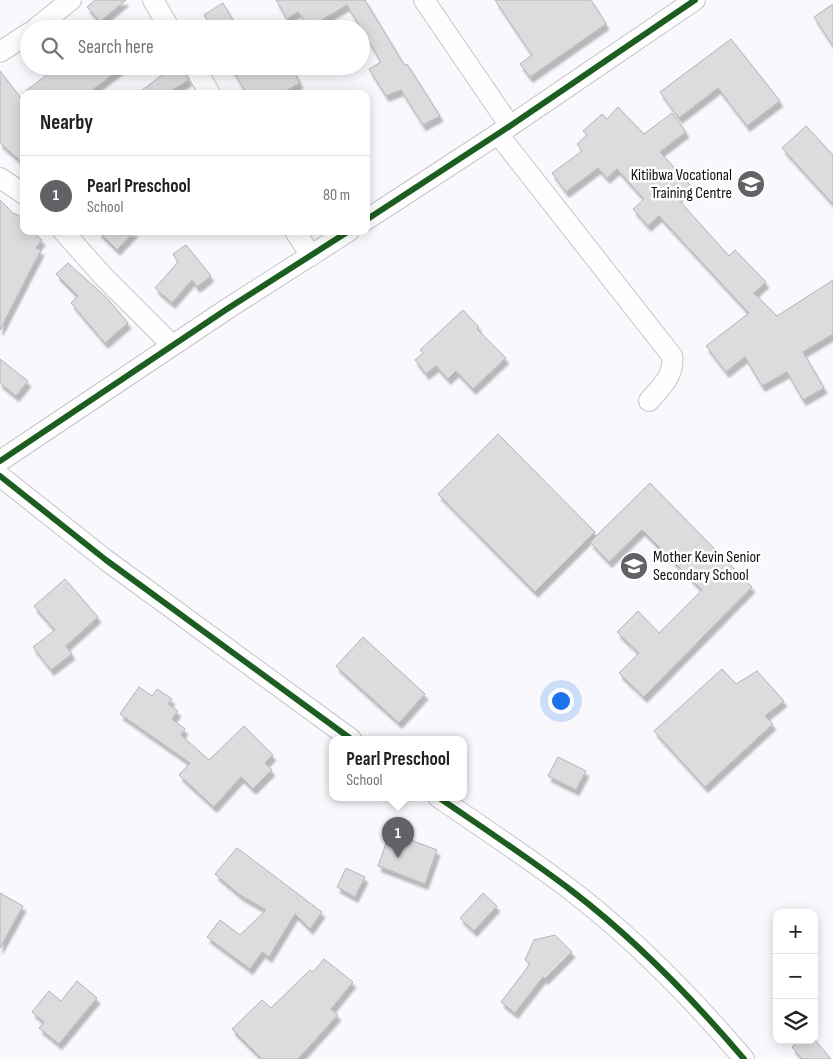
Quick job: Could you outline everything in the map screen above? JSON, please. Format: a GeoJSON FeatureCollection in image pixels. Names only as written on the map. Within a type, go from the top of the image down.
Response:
{"type":"FeatureCollection","features":[{"type":"Feature","properties":{"kind":"street"},"geometry":{"type":"LineString","coordinates":[[46,20],[71,0]]}},
{"type":"Feature","properties":{"kind":"street"},"geometry":{"type":"LineString","coordinates":[[153,0],[165,20]]}},
{"type":"Feature","properties":{"kind":"street"},"geometry":{"type":"LineString","coordinates":[[424,0],[504,130],[672,356],[674,364],[671,375],[650,401]]}},
{"type":"Feature","properties":{"kind":"street"},"geometry":{"type":"LineString","coordinates":[[370,217],[504,130],[695,0]]}},
{"type":"Feature","properties":{"kind":"street"},"geometry":{"type":"LineString","coordinates":[[0,52],[20,39]]}},
{"type":"Feature","properties":{"kind":"street"},"geometry":{"type":"LineString","coordinates":[[199,75],[208,90]]}},
{"type":"Feature","properties":{"kind":"street"},"geometry":{"type":"LineString","coordinates":[[0,178],[20,191]]}},
{"type":"Feature","properties":{"kind":"street"},"geometry":{"type":"LineString","coordinates":[[67,235],[103,276],[172,345]]}},
{"type":"Feature","properties":{"kind":"street"},"geometry":{"type":"LineString","coordinates":[[298,235],[311,256]]}},
{"type":"Feature","properties":{"kind":"street"},"geometry":{"type":"LineString","coordinates":[[0,461],[172,345],[343,235]]}},
{"type":"Feature","properties":{"kind":"street"},"geometry":{"type":"LineString","coordinates":[[0,476],[130,578],[347,736]]}},
{"type":"Feature","properties":{"kind":"street"},"geometry":{"type":"LineString","coordinates":[[444,801],[572,892],[637,947],[702,1010],[744,1059]]}},
{"type":"Feature","properties":{"kind":"building"},"geometry":{"type":"Polygon","coordinates":[[[95,0],[126,0],[102,20],[98,20],[87,7],[95,0]]]}},
{"type":"Feature","properties":{"kind":"building"},"geometry":{"type":"Polygon","coordinates":[[[276,0],[365,0],[405,66],[407,64],[440,116],[423,125],[401,90],[386,96],[370,71],[370,68],[381,62],[370,44],[370,20],[356,20],[347,5],[322,20],[304,20],[298,12],[287,19],[276,0]]]}},
{"type":"Feature","properties":{"kind":"building"},"geometry":{"type":"Polygon","coordinates":[[[495,0],[591,0],[606,24],[530,77],[520,64],[532,55],[495,0]]]}},
{"type":"Feature","properties":{"kind":"building"},"geometry":{"type":"Polygon","coordinates":[[[223,3],[233,20],[207,20],[204,15],[223,3]]]}},
{"type":"Feature","properties":{"kind":"building"},"geometry":{"type":"Polygon","coordinates":[[[833,4],[833,46],[814,17],[833,4]]]}},
{"type":"Feature","properties":{"kind":"building"},"geometry":{"type":"Polygon","coordinates":[[[731,39],[780,101],[747,126],[718,88],[679,118],[660,92],[731,39]]]}},
{"type":"Feature","properties":{"kind":"building"},"geometry":{"type":"Polygon","coordinates":[[[0,71],[20,97],[20,160],[0,143],[0,71]]]}},
{"type":"Feature","properties":{"kind":"building"},"geometry":{"type":"Polygon","coordinates":[[[46,75],[112,75],[92,90],[27,90],[46,75]]]}},
{"type":"Feature","properties":{"kind":"building"},"geometry":{"type":"Polygon","coordinates":[[[162,75],[186,75],[189,80],[173,90],[142,90],[162,75]]]}},
{"type":"Feature","properties":{"kind":"building"},"geometry":{"type":"Polygon","coordinates":[[[235,75],[296,75],[300,83],[287,90],[245,90],[235,75]]]}},
{"type":"Feature","properties":{"kind":"building"},"geometry":{"type":"Polygon","coordinates":[[[618,107],[644,134],[672,113],[686,132],[660,152],[691,186],[677,198],[729,256],[735,250],[766,282],[754,293],[777,316],[833,280],[833,334],[803,352],[824,388],[803,400],[787,372],[762,386],[745,357],[726,372],[706,346],[749,313],[659,216],[648,226],[633,209],[644,199],[617,169],[607,178],[598,168],[566,192],[552,173],[582,151],[577,144],[587,135],[583,131],[602,114],[607,119],[618,107]]]}},
{"type":"Feature","properties":{"kind":"building"},"geometry":{"type":"Polygon","coordinates":[[[806,126],[833,155],[833,204],[782,148],[806,126]]]}},
{"type":"Feature","properties":{"kind":"building"},"geometry":{"type":"Polygon","coordinates":[[[0,200],[13,213],[20,216],[20,235],[36,235],[42,240],[36,248],[41,250],[0,330],[0,200]]]}},
{"type":"Feature","properties":{"kind":"building"},"geometry":{"type":"Polygon","coordinates":[[[102,235],[131,235],[117,250],[102,235]]]}},
{"type":"Feature","properties":{"kind":"building"},"geometry":{"type":"Polygon","coordinates":[[[186,245],[211,276],[197,287],[192,280],[172,303],[155,288],[178,262],[173,254],[186,245]]]}},
{"type":"Feature","properties":{"kind":"building"},"geometry":{"type":"Polygon","coordinates":[[[68,263],[108,299],[128,323],[105,343],[71,303],[78,296],[56,274],[68,263]]]}},
{"type":"Feature","properties":{"kind":"building"},"geometry":{"type":"Polygon","coordinates":[[[463,310],[479,327],[477,329],[506,358],[473,389],[456,371],[448,379],[436,366],[426,374],[415,360],[423,353],[420,350],[463,310]]]}},
{"type":"Feature","properties":{"kind":"building"},"geometry":{"type":"Polygon","coordinates":[[[0,359],[28,381],[16,396],[0,383],[0,359]]]}},
{"type":"Feature","properties":{"kind":"building"},"geometry":{"type":"Polygon","coordinates":[[[498,434],[595,532],[535,592],[438,494],[498,434]]]}},
{"type":"Feature","properties":{"kind":"building"},"geometry":{"type":"Polygon","coordinates":[[[650,483],[752,587],[644,697],[619,673],[639,653],[617,632],[638,611],[659,633],[702,590],[642,530],[609,562],[590,542],[650,483]]]}},
{"type":"Feature","properties":{"kind":"building"},"geometry":{"type":"Polygon","coordinates":[[[65,579],[98,617],[66,646],[72,654],[51,670],[33,647],[55,630],[34,606],[65,579]]]}},
{"type":"Feature","properties":{"kind":"building"},"geometry":{"type":"Polygon","coordinates":[[[363,637],[425,694],[399,723],[336,666],[363,637]]]}},
{"type":"Feature","properties":{"kind":"building"},"geometry":{"type":"Polygon","coordinates":[[[722,669],[736,684],[757,671],[784,701],[765,716],[773,724],[705,787],[654,731],[722,669]]]}},
{"type":"Feature","properties":{"kind":"building"},"geometry":{"type":"Polygon","coordinates":[[[139,687],[152,696],[157,689],[172,699],[168,704],[178,711],[172,719],[185,729],[181,735],[209,760],[244,726],[273,755],[265,763],[272,770],[253,789],[241,777],[214,807],[179,775],[190,763],[120,714],[139,687]]]}},
{"type":"Feature","properties":{"kind":"building"},"geometry":{"type":"Polygon","coordinates":[[[558,757],[586,771],[576,790],[548,776],[558,757]]]}},
{"type":"Feature","properties":{"kind":"building"},"geometry":{"type":"Polygon","coordinates":[[[390,832],[437,850],[425,884],[378,866],[390,832]]]}},
{"type":"Feature","properties":{"kind":"building"},"geometry":{"type":"Polygon","coordinates":[[[237,848],[322,912],[310,929],[295,914],[269,957],[262,952],[250,969],[207,937],[220,920],[240,935],[266,910],[240,895],[215,874],[237,848]]]}},
{"type":"Feature","properties":{"kind":"building"},"geometry":{"type":"Polygon","coordinates":[[[346,868],[365,877],[355,897],[337,887],[346,868]]]}},
{"type":"Feature","properties":{"kind":"building"},"geometry":{"type":"Polygon","coordinates":[[[0,893],[23,906],[0,948],[0,893]]]}},
{"type":"Feature","properties":{"kind":"building"},"geometry":{"type":"Polygon","coordinates":[[[483,893],[497,906],[474,931],[460,918],[483,893]]]}},
{"type":"Feature","properties":{"kind":"building"},"geometry":{"type":"Polygon","coordinates":[[[555,935],[572,952],[545,979],[543,977],[515,1013],[501,1002],[530,964],[525,960],[534,940],[555,935]]]}},
{"type":"Feature","properties":{"kind":"building"},"geometry":{"type":"Polygon","coordinates":[[[324,959],[353,982],[331,1009],[338,1015],[298,1059],[262,1059],[232,1029],[262,1000],[271,1008],[310,970],[313,972],[324,959]]]}},
{"type":"Feature","properties":{"kind":"building"},"geometry":{"type":"Polygon","coordinates":[[[77,981],[97,998],[59,1044],[39,1028],[44,1022],[32,1012],[49,991],[61,1001],[77,981]]]}},
{"type":"Feature","properties":{"kind":"building"},"geometry":{"type":"Polygon","coordinates":[[[795,1044],[818,1044],[831,1059],[802,1059],[792,1047],[795,1044]]]}},
{"type":"Feature","properties":{"kind":"cycle path"},"geometry":{"type":"LineString","coordinates":[[370,217],[510,126],[695,0]]}},
{"type":"Feature","properties":{"kind":"cycle path"},"geometry":{"type":"LineString","coordinates":[[0,461],[227,309],[343,235]]}},
{"type":"Feature","properties":{"kind":"cycle path"},"geometry":{"type":"LineString","coordinates":[[0,476],[106,560],[347,736]]}},
{"type":"Feature","properties":{"kind":"cycle path"},"geometry":{"type":"LineString","coordinates":[[444,801],[556,879],[619,929],[684,992],[744,1059]]}},
{"type":"Feature","properties":{"kind":"place","name":"Kitiibwa Vocational Training Centre"},"geometry":{"type":"Point","coordinates":[751,184]}},
{"type":"Feature","properties":{"kind":"place","name":"Mother Kevin Senior Secondary School"},"geometry":{"type":"Point","coordinates":[634,566]}},
{"type":"Feature","properties":{"kind":"place","name":"Pearl Preschool"},"geometry":{"type":"Point","coordinates":[398,858]}}]}
